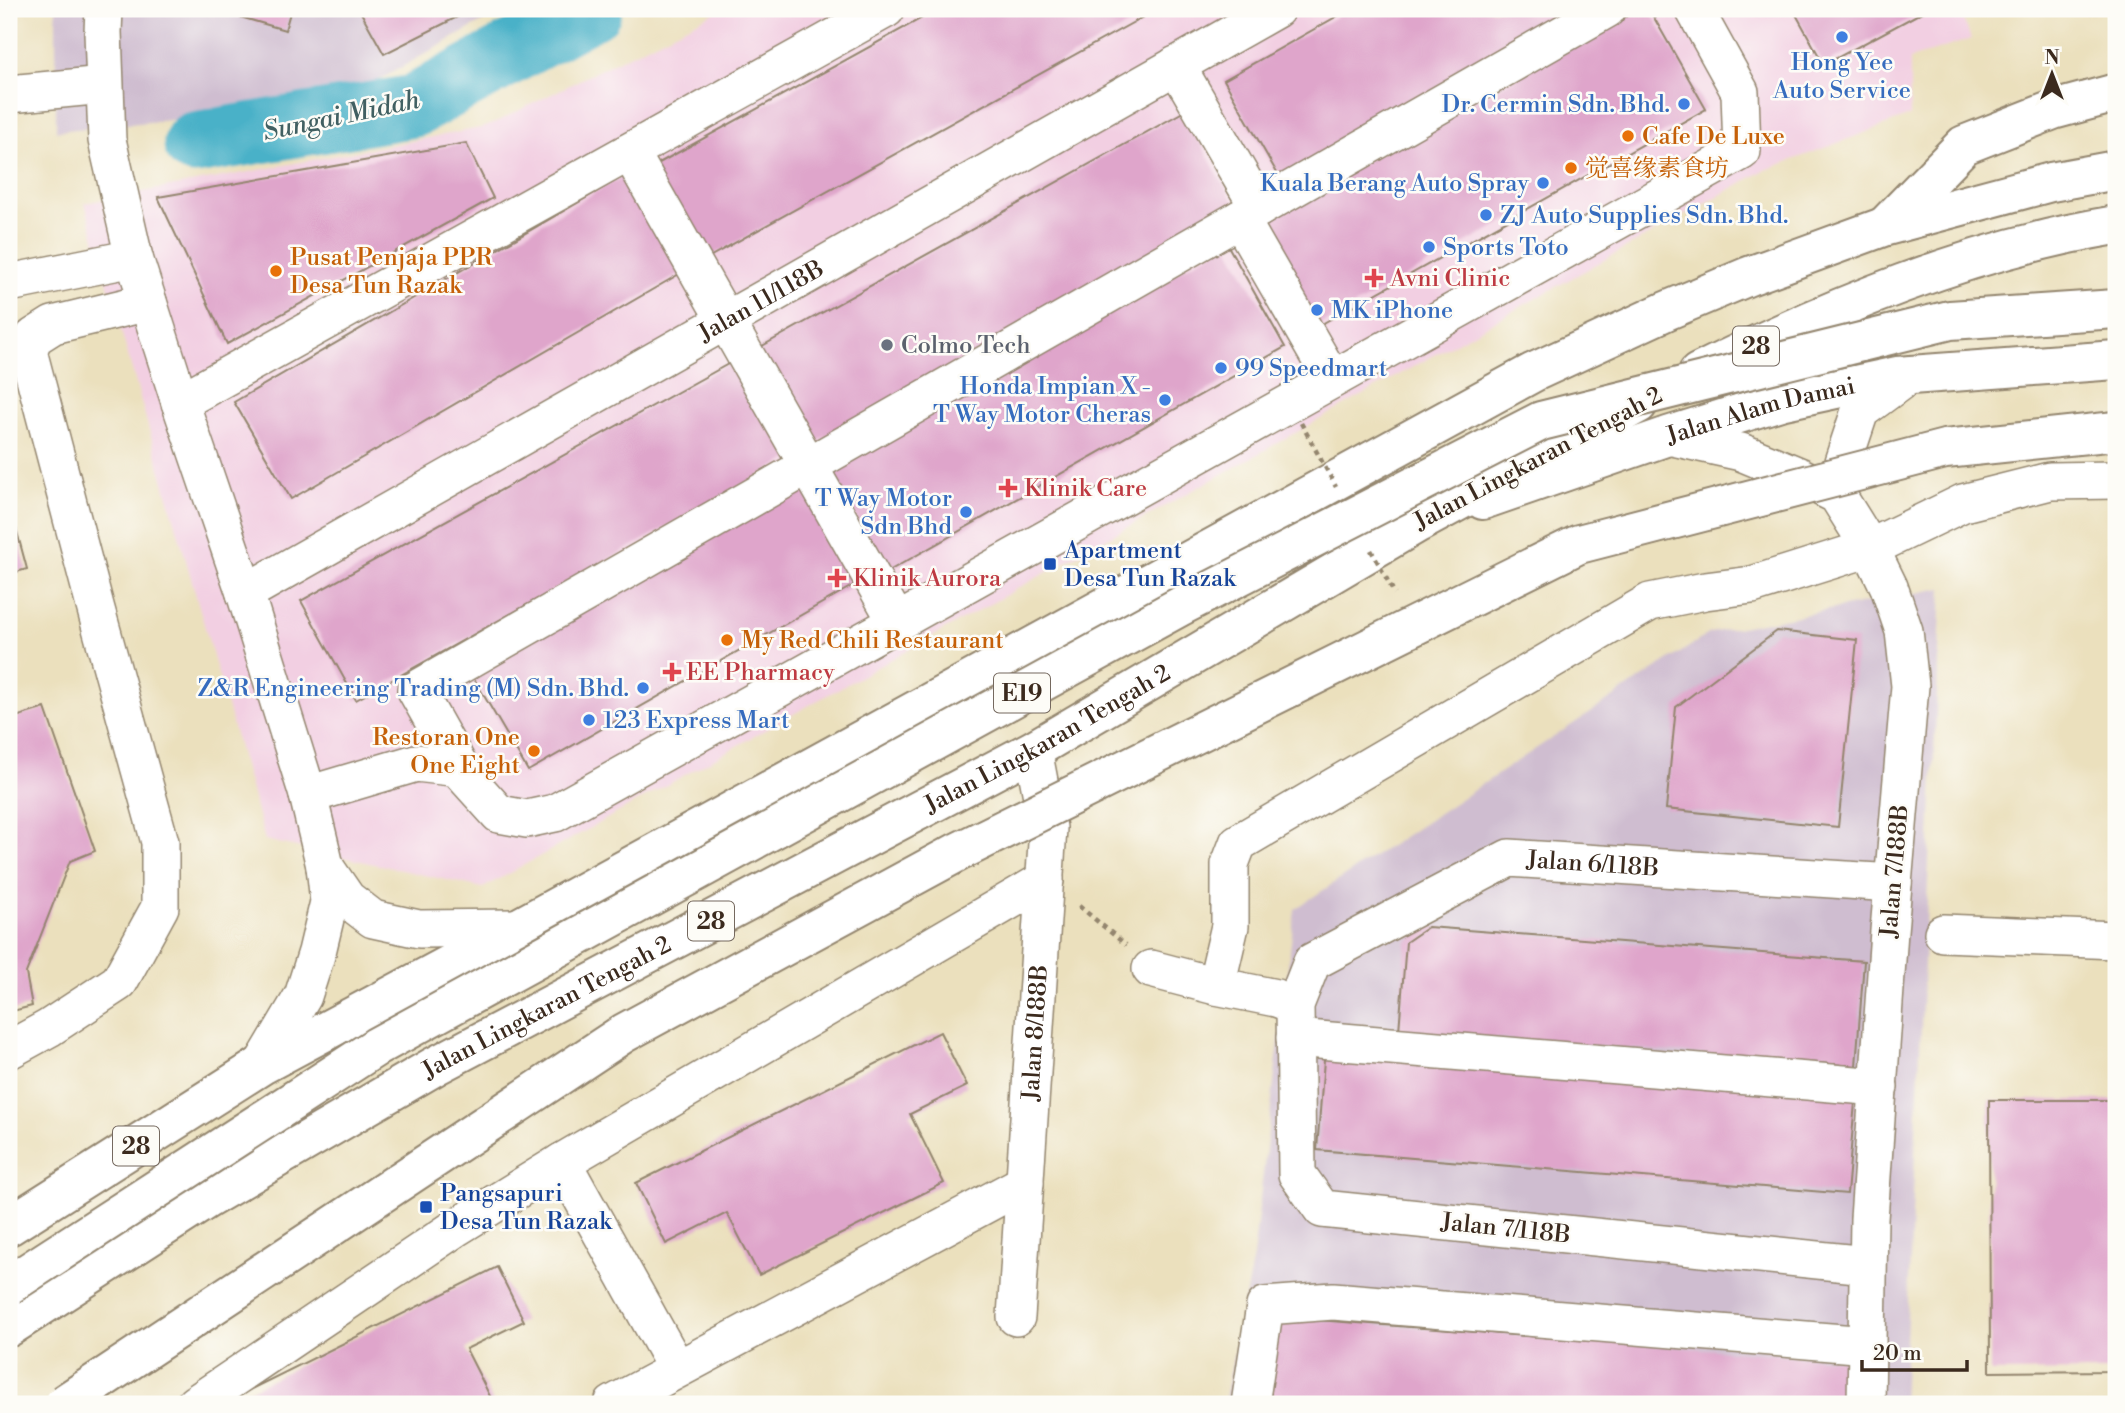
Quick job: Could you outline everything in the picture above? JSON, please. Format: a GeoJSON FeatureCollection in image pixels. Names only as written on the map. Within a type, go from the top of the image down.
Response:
{"type":"FeatureCollection","features":[{"type":"Feature","properties":{"kind":"main road"},"geometry":{"type":"LineString","coordinates":[[1883,227],[1964,145],[2053,110],[2116,93]]}},
{"type":"Feature","properties":{"kind":"main road","name":"28"},"geometry":{"type":"LineString","coordinates":[[9,1226],[262,1065],[518,928],[1534,372],[1749,276],[1883,227],[2052,182],[2116,170]]}},
{"type":"Feature","properties":{"kind":"main road","name":"Jalan Lingkaran Tengah 2"},"geometry":{"type":"LineString","coordinates":[[9,1327],[206,1199],[435,1066],[1033,750],[1418,523],[1651,397],[1788,331],[1898,286],[1977,259],[2116,225]]}},
{"type":"Feature","properties":{"kind":"main road","name":"E19"},"geometry":{"type":"LineString","coordinates":[[9,1285],[376,1047],[1181,606],[1541,421],[1950,320],[2116,309]]}},
{"type":"Feature","properties":{"kind":"main road","name":"Jalan Alam Damai"},"geometry":{"type":"LineString","coordinates":[[1418,523],[1668,436],[1780,401],[1909,375],[2116,360]]}},
{"type":"Feature","properties":{"kind":"main road"},"geometry":{"type":"LineString","coordinates":[[64,1404],[624,1032],[958,852],[1579,544],[1945,449],[2116,431]]}},
{"type":"Feature","properties":{"kind":"street"},"geometry":{"type":"LineString","coordinates":[[104,9],[107,140],[134,258],[245,593],[308,794],[325,866],[330,902],[317,952],[303,996],[262,1065]]}},
{"type":"Feature","properties":{"kind":"street"},"geometry":{"type":"LineString","coordinates":[[180,401],[886,9]]}},
{"type":"Feature","properties":{"kind":"street","name":"Jalan 11/118B"},"geometry":{"type":"LineString","coordinates":[[245,593],[1276,9]]}},
{"type":"Feature","properties":{"kind":"street"},"geometry":{"type":"LineString","coordinates":[[1607,9],[416,690],[461,772],[499,814],[527,819],[555,813],[1742,151],[1740,92],[1694,9]]}},
{"type":"Feature","properties":{"kind":"street"},"geometry":{"type":"LineString","coordinates":[[1176,65],[1332,379]]}},
{"type":"Feature","properties":{"kind":"street"},"geometry":{"type":"LineString","coordinates":[[9,94],[104,85]]}},
{"type":"Feature","properties":{"kind":"street"},"geometry":{"type":"LineString","coordinates":[[630,152],[897,622]]}},
{"type":"Feature","properties":{"kind":"street"},"geometry":{"type":"LineString","coordinates":[[9,283],[134,258]]}},
{"type":"Feature","properties":{"kind":"street"},"geometry":{"type":"LineString","coordinates":[[9,1050],[49,1028],[119,982],[160,907],[160,842],[28,351],[34,337],[53,326],[148,302]]}},
{"type":"Feature","properties":{"kind":"street"},"geometry":{"type":"LineString","coordinates":[[1668,436],[1741,452],[1837,495],[1843,462],[1860,411],[1909,375]]}},
{"type":"Feature","properties":{"kind":"street"},"geometry":{"type":"LineString","coordinates":[[1216,986],[1230,926],[1230,864],[1238,843],[1650,601],[1752,585],[1870,548],[1963,503],[2050,481],[2116,480]]}},
{"type":"Feature","properties":{"kind":"street","name":"Jalan 7/188B"},"geometry":{"type":"LineString","coordinates":[[1837,495],[1870,548],[1889,587],[1904,631],[1910,686],[1893,883],[1867,1265],[1866,1404]]}},
{"type":"Feature","properties":{"kind":"street","name":"Jalan 8/188B"},"geometry":{"type":"LineString","coordinates":[[1016,1317],[1048,828],[1033,750]]}},
{"type":"Feature","properties":{"kind":"street"},"geometry":{"type":"LineString","coordinates":[[308,794],[416,763],[460,768]]}},
{"type":"Feature","properties":{"kind":"street","name":"Jalan 6/118B"},"geometry":{"type":"LineString","coordinates":[[1295,1021],[1312,962],[1509,858],[1893,883]]}},
{"type":"Feature","properties":{"kind":"street"},"geometry":{"type":"LineString","coordinates":[[325,866],[347,899],[373,919],[419,929],[518,928]]}},
{"type":"Feature","properties":{"kind":"street"},"geometry":{"type":"LineString","coordinates":[[195,1404],[457,1227],[562,1162],[1045,880]]}},
{"type":"Feature","properties":{"kind":"street"},"geometry":{"type":"LineString","coordinates":[[1943,933],[2116,940]]}},
{"type":"Feature","properties":{"kind":"street"},"geometry":{"type":"LineString","coordinates":[[1151,969],[1276,998],[1295,1021],[1879,1087]]}},
{"type":"Feature","properties":{"kind":"street","name":"Jalan 7/118B"},"geometry":{"type":"LineString","coordinates":[[1295,1021],[1297,1174],[1322,1209],[1867,1265]]}},
{"type":"Feature","properties":{"kind":"street"},"geometry":{"type":"LineString","coordinates":[[562,1162],[677,1369]]}},
{"type":"Feature","properties":{"kind":"street"},"geometry":{"type":"LineString","coordinates":[[613,1404],[1025,1184]]}},
{"type":"Feature","properties":{"kind":"street"},"geometry":{"type":"LineString","coordinates":[[1250,1404],[1265,1306],[1333,1301],[1867,1345]]}},
{"type":"Feature","properties":{"kind":"path"},"geometry":{"type":"LineString","coordinates":[[1045,880],[1108,928],[1151,969]]}},
{"type":"Feature","properties":{"kind":"shaded area"},"geometry":{"type":"Polygon","coordinates":[[[56,9],[505,9],[336,104],[56,131],[56,9]]]}},
{"type":"Feature","properties":{"kind":"shaded area"},"geometry":{"type":"Polygon","coordinates":[[[721,9],[1959,9],[1971,39],[1910,59],[1910,116],[1763,171],[483,888],[265,840],[85,203],[486,127],[721,9]]]}},
{"type":"Feature","properties":{"kind":"shaded area"},"geometry":{"type":"Polygon","coordinates":[[[1942,588],[1903,1404],[1224,1404],[1253,1257],[1295,909],[1710,633],[1942,588]]]}},
{"type":"Feature","properties":{"kind":"building"},"geometry":{"type":"Polygon","coordinates":[[[213,9],[291,9],[285,30],[213,9]]]}},
{"type":"Feature","properties":{"kind":"building"},"geometry":{"type":"Polygon","coordinates":[[[359,9],[473,9],[384,54],[359,9]]]}},
{"type":"Feature","properties":{"kind":"building"},"geometry":{"type":"Polygon","coordinates":[[[938,9],[1150,9],[1152,12],[702,261],[650,168],[938,9]]]}},
{"type":"Feature","properties":{"kind":"building"},"geometry":{"type":"Polygon","coordinates":[[[1350,9],[1585,9],[1281,180],[1224,80],[1350,9]]]}},
{"type":"Feature","properties":{"kind":"building"},"geometry":{"type":"Polygon","coordinates":[[[1640,9],[1649,9],[1706,109],[1311,330],[1251,225],[1640,9]]]}},
{"type":"Feature","properties":{"kind":"building","name":"Hong Yee Auto Service"},"geometry":{"type":"Polygon","coordinates":[[[1793,9],[1928,9],[1824,65],[1793,9]]]}},
{"type":"Feature","properties":{"kind":"building"},"geometry":{"type":"Polygon","coordinates":[[[1183,112],[1237,208],[808,446],[755,350],[1183,112]]]}},
{"type":"Feature","properties":{"kind":"building","name":"Pusat Penjaja PPR Desa Tun Razak"},"geometry":{"type":"Polygon","coordinates":[[[466,143],[493,198],[227,344],[158,197],[466,143]]]}},
{"type":"Feature","properties":{"kind":"building"},"geometry":{"type":"Polygon","coordinates":[[[624,176],[681,273],[291,499],[234,402],[624,176]]]}},
{"type":"Feature","properties":{"kind":"building"},"geometry":{"type":"Polygon","coordinates":[[[1227,244],[1285,347],[887,572],[829,469],[1227,244]]]}},
{"type":"Feature","properties":{"kind":"building"},"geometry":{"type":"Polygon","coordinates":[[[739,358],[794,456],[356,700],[301,601],[739,358]]]}},
{"type":"Feature","properties":{"kind":"building"},"geometry":{"type":"Polygon","coordinates":[[[800,481],[859,582],[528,771],[469,670],[800,481]]]}},
{"type":"Feature","properties":{"kind":"building"},"geometry":{"type":"Polygon","coordinates":[[[9,502],[27,569],[9,574],[9,502]]]}},
{"type":"Feature","properties":{"kind":"building"},"geometry":{"type":"Polygon","coordinates":[[[1777,631],[1857,640],[1838,827],[1666,809],[1676,707],[1777,631]]]}},
{"type":"Feature","properties":{"kind":"building"},"geometry":{"type":"Polygon","coordinates":[[[45,708],[95,851],[70,861],[26,973],[32,1006],[9,1012],[9,719],[45,708]]]}},
{"type":"Feature","properties":{"kind":"building"},"geometry":{"type":"Polygon","coordinates":[[[1428,927],[1864,961],[1856,1066],[1399,1031],[1406,942],[1428,927]]]}},
{"type":"Feature","properties":{"kind":"building"},"geometry":{"type":"Polygon","coordinates":[[[940,1032],[967,1086],[910,1114],[944,1183],[759,1275],[727,1213],[666,1244],[636,1183],[940,1032]]]}},
{"type":"Feature","properties":{"kind":"building"},"geometry":{"type":"Polygon","coordinates":[[[1325,1047],[1856,1091],[1847,1194],[1317,1150],[1325,1047]]]}},
{"type":"Feature","properties":{"kind":"building"},"geometry":{"type":"Polygon","coordinates":[[[1989,1100],[2116,1100],[2116,1371],[1990,1372],[1989,1100]]]}},
{"type":"Feature","properties":{"kind":"building"},"geometry":{"type":"Polygon","coordinates":[[[497,1267],[524,1321],[466,1349],[494,1404],[221,1404],[497,1267]]]}},
{"type":"Feature","properties":{"kind":"building"},"geometry":{"type":"Polygon","coordinates":[[[1277,1317],[1862,1361],[1858,1404],[1270,1404],[1277,1317]]]}},
{"type":"Feature","properties":{"kind":"waterway","name":"Sungai Midah"},"geometry":{"type":"LineString","coordinates":[[195,143],[414,106],[591,9]]}},
{"type":"Feature","properties":{"kind":"place","name":"Hong Yee Auto Service"},"geometry":{"type":"Point","coordinates":[1842,37]}},
{"type":"Feature","properties":{"kind":"place","name":"Dr. Cermin Sdn. Bhd."},"geometry":{"type":"Point","coordinates":[1684,104]}},
{"type":"Feature","properties":{"kind":"place","name":"Cafe De Luxe"},"geometry":{"type":"Point","coordinates":[1628,136]}},
{"type":"Feature","properties":{"kind":"place","name":"觉喜缘素食坊"},"geometry":{"type":"Point","coordinates":[1571,168]}},
{"type":"Feature","properties":{"kind":"place","name":"Kuala Berang Auto Spray"},"geometry":{"type":"Point","coordinates":[1543,183]}},
{"type":"Feature","properties":{"kind":"place","name":"ZJ Auto Supplies Sdn. Bhd."},"geometry":{"type":"Point","coordinates":[1486,215]}},
{"type":"Feature","properties":{"kind":"place","name":"Sports Toto"},"geometry":{"type":"Point","coordinates":[1429,247]}},
{"type":"Feature","properties":{"kind":"place","name":"Pusat Penjaja PPR Desa Tun Razak"},"geometry":{"type":"Point","coordinates":[276,271]}},
{"type":"Feature","properties":{"kind":"place","name":"Avni Clinic"},"geometry":{"type":"Point","coordinates":[1374,278]}},
{"type":"Feature","properties":{"kind":"place","name":"MK iPhone"},"geometry":{"type":"Point","coordinates":[1317,310]}},
{"type":"Feature","properties":{"kind":"place","name":"Colmo Tech"},"geometry":{"type":"Point","coordinates":[887,345]}},
{"type":"Feature","properties":{"kind":"place","name":"99 Speedmart"},"geometry":{"type":"Point","coordinates":[1221,368]}},
{"type":"Feature","properties":{"kind":"place","name":"Honda Impian X - T Way Motor Cheras"},"geometry":{"type":"Point","coordinates":[1165,400]}},
{"type":"Feature","properties":{"kind":"place","name":"Klinik Care"},"geometry":{"type":"Point","coordinates":[1008,488]}},
{"type":"Feature","properties":{"kind":"place","name":"T Way Motor Sdn Bhd"},"geometry":{"type":"Point","coordinates":[966,512]}},
{"type":"Feature","properties":{"kind":"place","name":"Apartment Desa Tun Razak"},"geometry":{"type":"Point","coordinates":[1050,564]}},
{"type":"Feature","properties":{"kind":"place","name":"Klinik Aurora"},"geometry":{"type":"Point","coordinates":[837,578]}},
{"type":"Feature","properties":{"kind":"place","name":"My Red Chili Restaurant"},"geometry":{"type":"Point","coordinates":[727,640]}},
{"type":"Feature","properties":{"kind":"place","name":"EE Pharmacy"},"geometry":{"type":"Point","coordinates":[672,672]}},
{"type":"Feature","properties":{"kind":"place","name":"Z&R Engineering Trading (M) Sdn. Bhd."},"geometry":{"type":"Point","coordinates":[643,688]}},
{"type":"Feature","properties":{"kind":"place","name":"123 Express Mart"},"geometry":{"type":"Point","coordinates":[589,720]}},
{"type":"Feature","properties":{"kind":"place","name":"Restoran One One Eight"},"geometry":{"type":"Point","coordinates":[534,751]}},
{"type":"Feature","properties":{"kind":"place","name":"Pangsapuri Desa Tun Razak"},"geometry":{"type":"Point","coordinates":[426,1207]}}]}
